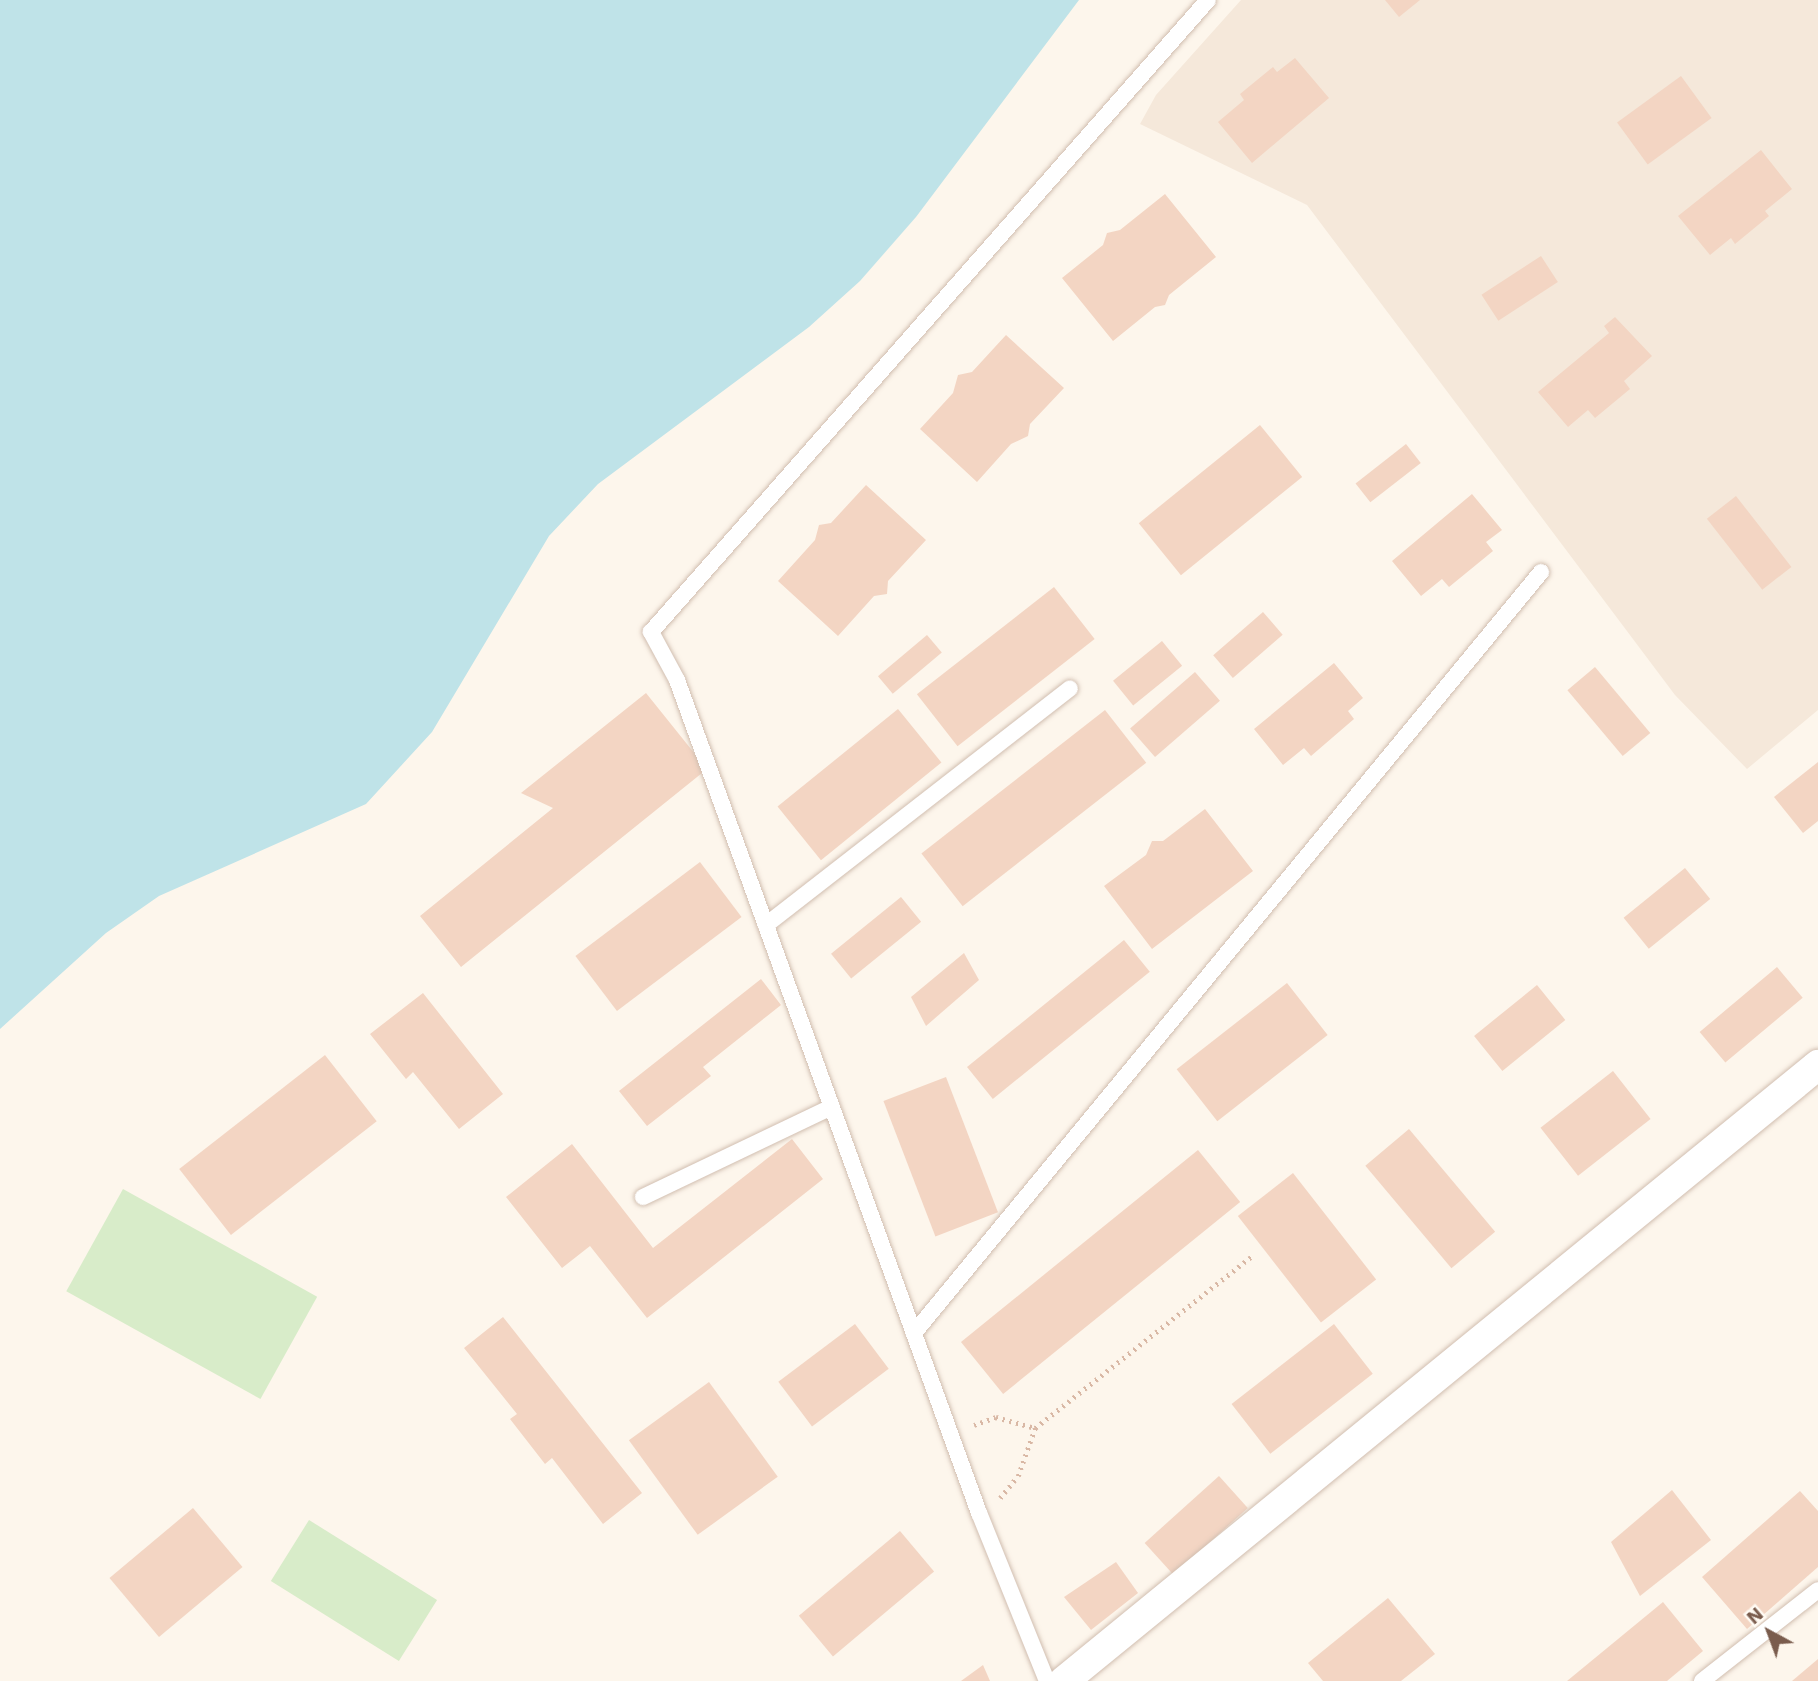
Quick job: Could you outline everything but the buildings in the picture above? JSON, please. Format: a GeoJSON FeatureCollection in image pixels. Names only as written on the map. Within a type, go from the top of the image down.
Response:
{"type":"FeatureCollection","features":[{"type":"Feature","properties":{"kind":"street"},"geometry":{"type":"LineString","coordinates":[[1064,1681],[1818,1065]]}},
{"type":"Feature","properties":{"kind":"lane"},"geometry":{"type":"LineString","coordinates":[[1047,1681],[979,1513],[677,680],[652,632],[1208,0]]}},
{"type":"Feature","properties":{"kind":"lane"},"geometry":{"type":"LineString","coordinates":[[914,1333],[1541,572]]}},
{"type":"Feature","properties":{"kind":"lane"},"geometry":{"type":"LineString","coordinates":[[766,925],[1070,688]]}},
{"type":"Feature","properties":{"kind":"lane"},"geometry":{"type":"LineString","coordinates":[[643,1197],[832,1107]]}},
{"type":"Feature","properties":{"kind":"lane"},"geometry":{"type":"LineString","coordinates":[[1702,1681],[1818,1590]]}},
{"type":"Feature","properties":{"kind":"path"},"geometry":{"type":"LineString","coordinates":[[979,1513],[1004,1494],[1018,1476],[1035,1428],[1252,1256]]}},
{"type":"Feature","properties":{"kind":"path"},"geometry":{"type":"LineString","coordinates":[[950,1433],[996,1417],[1035,1428]]}},
{"type":"Feature","properties":{"kind":"shaded area"},"geometry":{"type":"Polygon","coordinates":[[[1241,0],[1818,0],[1818,710],[1747,769],[1675,695],[1307,205],[1140,124],[1156,95],[1241,0]]]}},
{"type":"Feature","properties":{"kind":"green space"},"geometry":{"type":"Polygon","coordinates":[[[123,1189],[317,1297],[260,1399],[66,1291],[123,1189]]]}},
{"type":"Feature","properties":{"kind":"green space"},"geometry":{"type":"Polygon","coordinates":[[[309,1520],[437,1600],[399,1661],[271,1581],[309,1520]]]}},
{"type":"Feature","properties":{"kind":"water"},"geometry":{"type":"Polygon","coordinates":[[[0,0],[1079,0],[916,217],[860,281],[809,327],[598,484],[549,536],[432,732],[366,804],[159,896],[106,933],[0,1029],[0,0]]]}}]}
